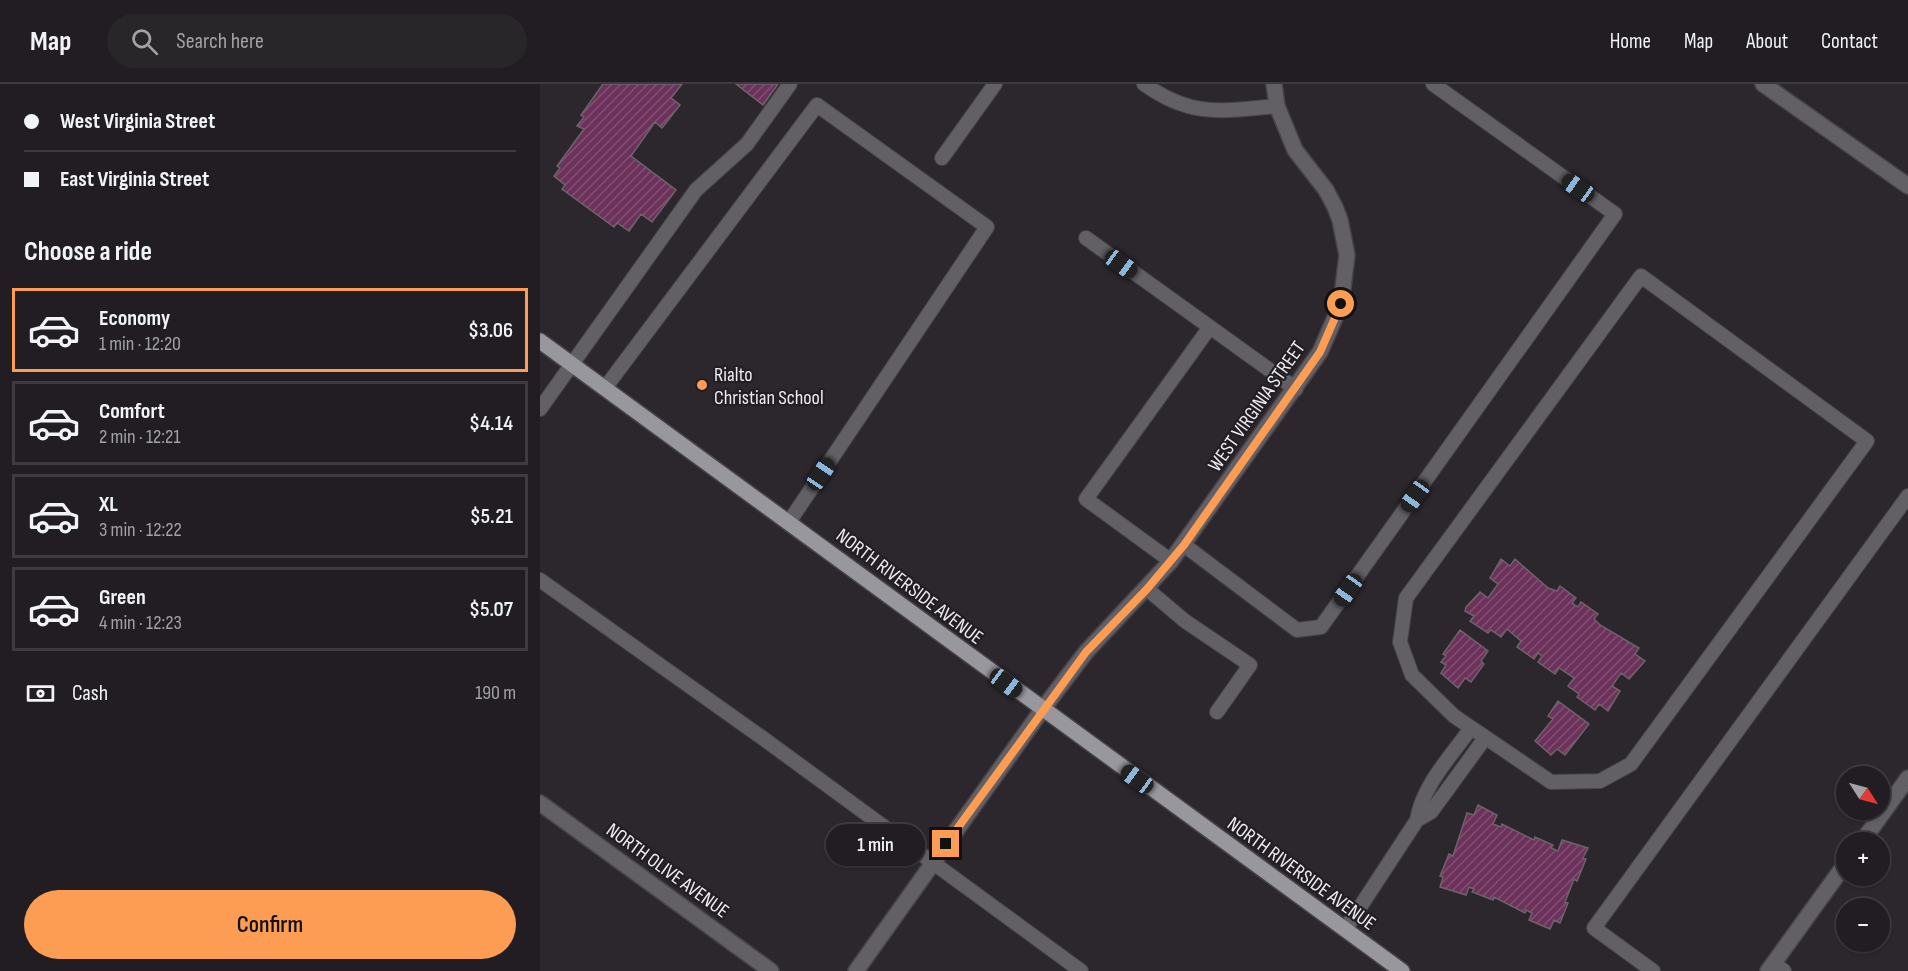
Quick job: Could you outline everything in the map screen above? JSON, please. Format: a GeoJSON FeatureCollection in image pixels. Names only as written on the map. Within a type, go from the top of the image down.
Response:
{"type":"FeatureCollection","features":[{"type":"Feature","properties":{"kind":"main road","name":"NORTH RIVERSIDE AVENUE"},"geometry":{"type":"LineString","coordinates":[[540,340],[1401,971]]}},
{"type":"Feature","properties":{"kind":"street","name":"WEST VIRGINIA STREET"},"geometry":{"type":"LineString","coordinates":[[856,971],[1042,710],[1086,652],[1147,589],[1184,545],[1320,352],[1341,304],[1347,255],[1335,207],[1326,190],[1295,150],[1277,106],[1274,84]]}},
{"type":"Feature","properties":{"kind":"street"},"geometry":{"type":"LineString","coordinates":[[1763,84],[1908,186]]}},
{"type":"Feature","properties":{"kind":"street"},"geometry":{"type":"LineString","coordinates":[[1869,832],[1908,778]]}},
{"type":"Feature","properties":{"kind":"street","name":"NORTH OLIVE AVENUE"},"geometry":{"type":"LineString","coordinates":[[540,803],[771,971]]}},
{"type":"Feature","properties":{"kind":"street"},"geometry":{"type":"LineString","coordinates":[[1775,968],[1836,878]]}},
{"type":"Feature","properties":{"kind":"lane"},"geometry":{"type":"LineString","coordinates":[[540,409],[696,190],[747,144],[790,84]]}},
{"type":"Feature","properties":{"kind":"lane"},"geometry":{"type":"LineString","coordinates":[[942,158],[995,84]]}},
{"type":"Feature","properties":{"kind":"lane"},"geometry":{"type":"LineString","coordinates":[[1144,84],[1168,101],[1196,109],[1227,111],[1277,106]]}},
{"type":"Feature","properties":{"kind":"lane"},"geometry":{"type":"LineString","coordinates":[[1184,545],[1297,630],[1322,627],[1615,214],[1433,84]]}},
{"type":"Feature","properties":{"kind":"lane"},"geometry":{"type":"LineString","coordinates":[[605,388],[817,105],[987,227],[789,522]]}},
{"type":"Feature","properties":{"kind":"lane"},"geometry":{"type":"LineString","coordinates":[[1086,238],[1296,389]]}},
{"type":"Feature","properties":{"kind":"lane"},"geometry":{"type":"LineString","coordinates":[[1641,276],[1867,441],[1631,764],[1600,781],[1551,782],[1485,738],[1454,716],[1412,675],[1400,642],[1407,598],[1641,276]]}},
{"type":"Feature","properties":{"kind":"lane"},"geometry":{"type":"LineString","coordinates":[[1171,561],[1086,499],[1210,327]]}},
{"type":"Feature","properties":{"kind":"lane"},"geometry":{"type":"LineString","coordinates":[[1653,971],[1594,928],[1908,496]]}},
{"type":"Feature","properties":{"kind":"lane"},"geometry":{"type":"LineString","coordinates":[[540,580],[1081,971]]}},
{"type":"Feature","properties":{"kind":"lane"},"geometry":{"type":"LineString","coordinates":[[1147,589],[1185,621],[1250,665],[1217,712]]}},
{"type":"Feature","properties":{"kind":"lane"},"geometry":{"type":"LineString","coordinates":[[1418,820],[1419,805],[1427,791],[1471,728]]}},
{"type":"Feature","properties":{"kind":"lane"},"geometry":{"type":"LineString","coordinates":[[1345,930],[1418,820],[1436,806],[1485,738]]}},
{"type":"Feature","properties":{"kind":"building"},"geometry":{"type":"Polygon","coordinates":[[[603,84],[682,84],[671,98],[680,105],[662,128],[655,122],[631,156],[676,190],[652,222],[641,214],[629,231],[617,223],[614,227],[562,189],[565,185],[554,176],[560,168],[557,166],[584,129],[577,126],[584,117],[581,115],[603,84]]]}},
{"type":"Feature","properties":{"kind":"building"},"geometry":{"type":"Polygon","coordinates":[[[736,84],[778,84],[763,105],[736,84]]]}},
{"type":"Feature","properties":{"kind":"building"},"geometry":{"type":"Polygon","coordinates":[[[1501,559],[1510,566],[1515,559],[1548,588],[1557,591],[1560,586],[1576,598],[1572,603],[1578,607],[1581,602],[1598,614],[1594,619],[1600,625],[1639,648],[1635,654],[1645,661],[1629,679],[1621,673],[1612,686],[1620,691],[1608,711],[1599,704],[1595,710],[1577,697],[1579,694],[1568,686],[1574,678],[1559,668],[1555,674],[1538,662],[1542,656],[1538,653],[1534,659],[1517,647],[1521,641],[1507,629],[1501,637],[1491,630],[1488,633],[1470,621],[1474,616],[1465,611],[1466,607],[1480,592],[1488,598],[1498,584],[1490,578],[1501,559]]]}},
{"type":"Feature","properties":{"kind":"building"},"geometry":{"type":"Polygon","coordinates":[[[1460,630],[1488,651],[1481,661],[1484,664],[1471,682],[1465,678],[1458,688],[1441,673],[1446,665],[1441,662],[1446,656],[1443,654],[1460,630]]]}},
{"type":"Feature","properties":{"kind":"building"},"geometry":{"type":"Polygon","coordinates":[[[1558,701],[1589,724],[1565,755],[1557,749],[1551,755],[1535,741],[1553,719],[1548,716],[1558,701]]]}},
{"type":"Feature","properties":{"kind":"building"},"geometry":{"type":"Polygon","coordinates":[[[1478,805],[1497,815],[1493,824],[1501,827],[1502,824],[1534,840],[1535,837],[1553,845],[1551,848],[1558,851],[1562,840],[1588,848],[1577,881],[1574,879],[1565,902],[1568,903],[1560,923],[1554,920],[1550,929],[1529,920],[1532,913],[1526,910],[1525,913],[1494,897],[1493,900],[1472,892],[1474,889],[1469,887],[1466,895],[1440,887],[1443,877],[1440,876],[1449,854],[1453,856],[1467,813],[1474,815],[1478,805]]]}},
{"type":"Feature","properties":{"kind":"place","name":"Rialto Christian School"},"geometry":{"type":"Point","coordinates":[702,385]}},
{"type":"Feature","properties":{"kind":"route"},"geometry":{"type":"LineString","coordinates":[[946,844],[1086,652],[1147,589],[1184,545],[1296,389],[1320,352],[1341,304]]}}]}
